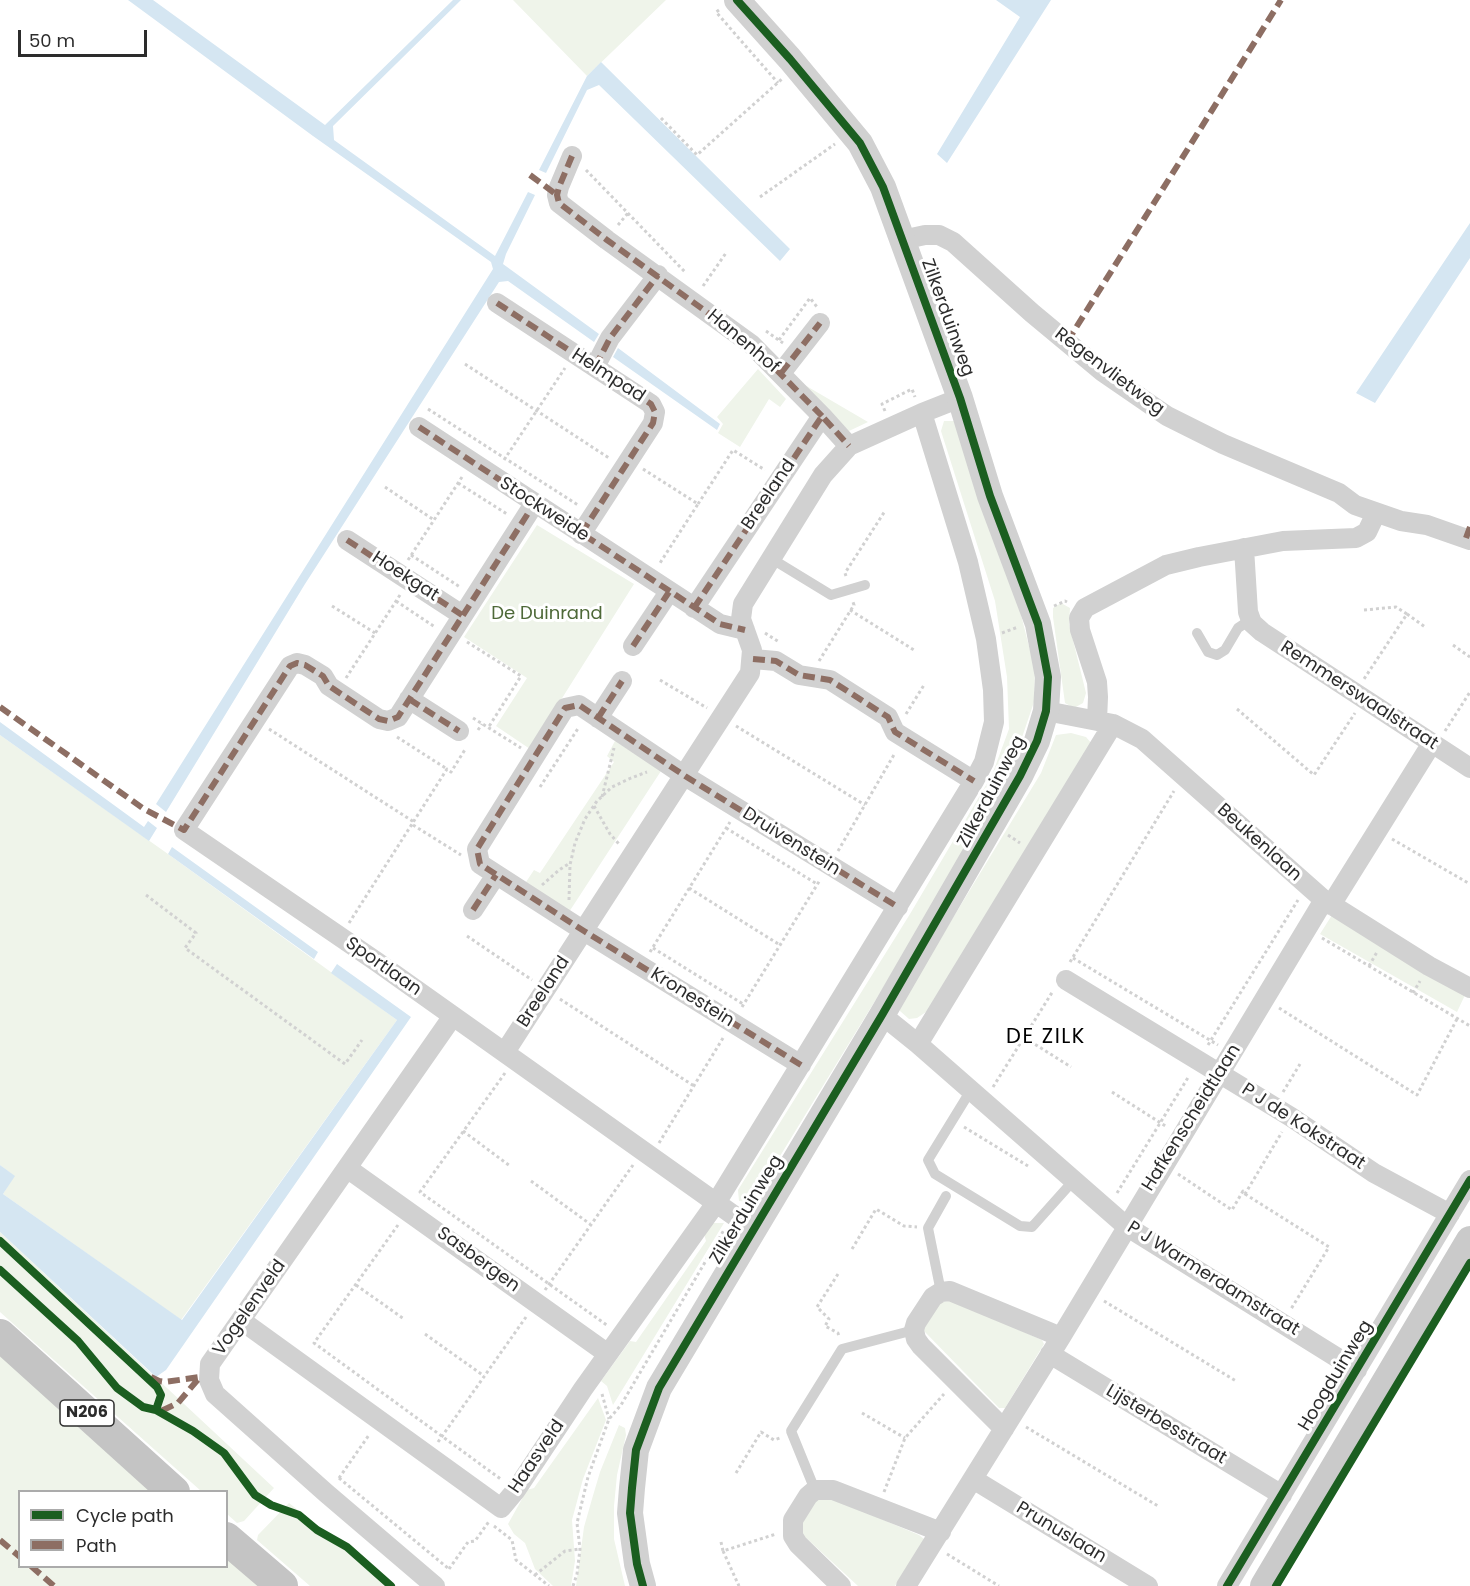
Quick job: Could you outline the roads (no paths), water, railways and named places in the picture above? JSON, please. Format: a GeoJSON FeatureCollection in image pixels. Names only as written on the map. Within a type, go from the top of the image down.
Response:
{"type":"FeatureCollection","features":[{"type":"Feature","properties":{"kind":"main road"},"geometry":{"type":"LineString","coordinates":[[1264,1586],[1470,1240]]}},
{"type":"Feature","properties":{"kind":"main road","name":"N206"},"geometry":{"type":"LineString","coordinates":[[0,1335],[173,1490]]}},
{"type":"Feature","properties":{"kind":"main road"},"geometry":{"type":"LineString","coordinates":[[228,1540],[282,1586]]}},
{"type":"Feature","properties":{"kind":"street","name":"Zilkerduinweg"},"geometry":{"type":"LineString","coordinates":[[643,1586],[637,1564],[630,1513],[636,1450],[659,1388],[743,1222],[882,1015],[992,825],[1037,741],[1046,711],[1048,677],[1038,624],[990,496],[960,398],[883,187],[872,164],[851,133],[796,66],[737,0]]}},
{"type":"Feature","properties":{"kind":"street","name":"Hanenhof"},"geometry":{"type":"LineString","coordinates":[[572,156],[559,187],[557,195],[559,203],[751,344],[822,416]]}},
{"type":"Feature","properties":{"kind":"street","name":"Regenvlietweg"},"geometry":{"type":"LineString","coordinates":[[902,240],[925,235],[946,237],[1113,380],[1167,416],[1223,444],[1339,492],[1355,505],[1401,521],[1469,535]]}},
{"type":"Feature","properties":{"kind":"street"},"geometry":{"type":"LineString","coordinates":[[595,367],[610,338],[658,275]]}},
{"type":"Feature","properties":{"kind":"street","name":"Helmpad"},"geometry":{"type":"LineString","coordinates":[[497,303],[651,404],[655,412],[653,423],[581,534]]}},
{"type":"Feature","properties":{"kind":"street"},"geometry":{"type":"LineString","coordinates":[[782,373],[820,323]]}},
{"type":"Feature","properties":{"kind":"street","name":"Breeland"},"geometry":{"type":"LineString","coordinates":[[510,1055],[579,928],[633,854],[679,772],[722,718],[750,673],[753,659],[741,619],[743,604],[823,475],[849,446],[922,412],[960,398]]}},
{"type":"Feature","properties":{"kind":"street","name":"Zilkerduinweg"},"geometry":{"type":"LineString","coordinates":[[716,1203],[898,907],[984,762],[994,722],[993,690],[986,639],[968,562],[922,412]]}},
{"type":"Feature","properties":{"kind":"street"},"geometry":{"type":"LineString","coordinates":[[822,416],[849,446]]}},
{"type":"Feature","properties":{"kind":"street","name":"Breeland"},"geometry":{"type":"LineString","coordinates":[[694,608],[822,416]]}},
{"type":"Feature","properties":{"kind":"street","name":"Stockweide"},"geometry":{"type":"LineString","coordinates":[[418,427],[669,592]]}},
{"type":"Feature","properties":{"kind":"street"},"geometry":{"type":"LineString","coordinates":[[467,730],[409,699],[534,504]]}},
{"type":"Feature","properties":{"kind":"street"},"geometry":{"type":"LineString","coordinates":[[918,1044],[1034,852],[1105,723],[1098,698],[1097,682],[1080,630],[1079,618],[1085,608],[1166,565],[1283,541],[1356,538],[1367,532],[1376,513]]}},
{"type":"Feature","properties":{"kind":"street","name":"Hoekgat"},"geometry":{"type":"LineString","coordinates":[[347,540],[462,615]]}},
{"type":"Feature","properties":{"kind":"street"},"geometry":{"type":"LineString","coordinates":[[1244,548],[1250,620]]}},
{"type":"Feature","properties":{"kind":"street"},"geometry":{"type":"LineString","coordinates":[[633,646],[669,592],[720,624],[745,630]]}},
{"type":"Feature","properties":{"kind":"street","name":"Remmerswaalstraat"},"geometry":{"type":"LineString","coordinates":[[1250,620],[1262,632],[1470,768]]}},
{"type":"Feature","properties":{"kind":"street"},"geometry":{"type":"LineString","coordinates":[[753,659],[776,661],[799,675],[830,680],[888,717],[899,735],[974,781]]}},
{"type":"Feature","properties":{"kind":"street","name":"Sportlaan"},"geometry":{"type":"LineString","coordinates":[[409,699],[398,717],[388,721],[379,719],[337,692],[329,686],[323,676],[305,664],[297,663],[290,666],[184,830],[510,1055],[743,1222]]}},
{"type":"Feature","properties":{"kind":"street"},"geometry":{"type":"LineString","coordinates":[[598,718],[622,681]]}},
{"type":"Feature","properties":{"kind":"street"},"geometry":{"type":"LineString","coordinates":[[579,928],[480,864],[477,853],[477,849],[565,708],[579,705],[679,772]]}},
{"type":"Feature","properties":{"kind":"street","name":"Beukenlaan"},"geometry":{"type":"LineString","coordinates":[[1046,711],[1105,723],[1142,739],[1327,903],[1437,971],[1470,988]]}},
{"type":"Feature","properties":{"kind":"street","name":"Hafkenscheidtlaan"},"geometry":{"type":"LineString","coordinates":[[906,1586],[1061,1337],[1307,930],[1434,744]]}},
{"type":"Feature","properties":{"kind":"street","name":"Druivenstein"},"geometry":{"type":"LineString","coordinates":[[679,772],[898,907]]}},
{"type":"Feature","properties":{"kind":"street"},"geometry":{"type":"LineString","coordinates":[[473,910],[496,875]]}},
{"type":"Feature","properties":{"kind":"street","name":"Kronestein"},"geometry":{"type":"LineString","coordinates":[[579,928],[801,1065]]}},
{"type":"Feature","properties":{"kind":"street","name":"P J de Kokstraat"},"geometry":{"type":"LineString","coordinates":[[1063,978],[1291,1117],[1374,1173],[1450,1214]]}},
{"type":"Feature","properties":{"kind":"street","name":"P J Warmerdamstraat"},"geometry":{"type":"LineString","coordinates":[[882,1015],[1126,1226],[1358,1370]]}},
{"type":"Feature","properties":{"kind":"street","name":"Vogelenveld"},"geometry":{"type":"LineString","coordinates":[[435,1586],[215,1394],[209,1380],[210,1364],[453,1016]]}},
{"type":"Feature","properties":{"kind":"street","name":"Sasbergen"},"geometry":{"type":"LineString","coordinates":[[347,1167],[608,1354]]}},
{"type":"Feature","properties":{"kind":"street","name":"Hoogduinweg"},"geometry":{"type":"LineString","coordinates":[[1227,1586],[1470,1180]]}},
{"type":"Feature","properties":{"kind":"street","name":"Haasveld"},"geometry":{"type":"LineString","coordinates":[[242,1321],[501,1508],[516,1490],[590,1379],[716,1203]]}},
{"type":"Feature","properties":{"kind":"street"},"geometry":{"type":"LineString","coordinates":[[1008,1423],[956,1381],[921,1346],[914,1330],[916,1323],[933,1297],[941,1292],[958,1293],[1061,1337]]}},
{"type":"Feature","properties":{"kind":"street","name":"Lijsterbesstraat"},"geometry":{"type":"LineString","coordinates":[[1050,1354],[1282,1495]]}},
{"type":"Feature","properties":{"kind":"street","name":"Prunuslaan"},"geometry":{"type":"LineString","coordinates":[[973,1479],[1149,1586]]}},
{"type":"Feature","properties":{"kind":"street"},"geometry":{"type":"LineString","coordinates":[[841,1586],[798,1544],[793,1532],[793,1520],[808,1496],[815,1490],[833,1490],[878,1508],[937,1538]]}},
{"type":"Feature","properties":{"kind":"lane"},"geometry":{"type":"LineString","coordinates":[[772,559],[831,595],[865,585]]}},
{"type":"Feature","properties":{"kind":"lane"},"geometry":{"type":"LineString","coordinates":[[1197,633],[1208,652],[1217,655],[1225,650],[1238,628],[1250,620]]}},
{"type":"Feature","properties":{"kind":"lane"},"geometry":{"type":"LineString","coordinates":[[977,1096],[953,1120],[928,1160],[935,1174],[1020,1226],[1032,1227],[1074,1180]]}},
{"type":"Feature","properties":{"kind":"lane"},"geometry":{"type":"LineString","coordinates":[[941,1292],[928,1228],[946,1196]]}},
{"type":"Feature","properties":{"kind":"lane"},"geometry":{"type":"LineString","coordinates":[[815,1490],[791,1431],[842,1349],[914,1330]]}},
{"type":"Feature","properties":{"kind":"water"},"geometry":{"type":"Polygon","coordinates":[[[128,0],[153,0],[325,125],[453,0],[461,0],[333,126],[334,140],[495,256],[528,192],[535,195],[503,264],[599,334],[594,342],[508,281],[499,282],[305,584],[166,812],[156,804],[493,269],[491,262],[313,136],[128,0]]]}},
{"type":"Feature","properties":{"kind":"water"},"geometry":{"type":"Polygon","coordinates":[[[996,0],[1051,0],[947,163],[937,154],[1020,17],[996,0]]]}},
{"type":"Feature","properties":{"kind":"water"},"geometry":{"type":"Polygon","coordinates":[[[601,62],[790,249],[780,261],[599,85],[587,90],[546,173],[539,170],[587,76],[601,62]]]}},
{"type":"Feature","properties":{"kind":"water"},"geometry":{"type":"Polygon","coordinates":[[[1470,223],[1470,258],[1375,403],[1356,393],[1470,223]]]}},
{"type":"Feature","properties":{"kind":"water"},"geometry":{"type":"Polygon","coordinates":[[[618,348],[720,424],[717,430],[613,357],[618,348]]]}},
{"type":"Feature","properties":{"kind":"water"},"geometry":{"type":"Polygon","coordinates":[[[0,722],[144,827],[148,821],[157,828],[149,841],[0,735],[0,722]]]}},
{"type":"Feature","properties":{"kind":"water"},"geometry":{"type":"Polygon","coordinates":[[[172,847],[318,952],[314,959],[168,854],[172,847]]]}},
{"type":"Feature","properties":{"kind":"water"},"geometry":{"type":"Polygon","coordinates":[[[337,964],[411,1017],[166,1370],[156,1377],[0,1232],[0,1165],[15,1176],[3,1194],[182,1320],[397,1020],[331,973],[337,964]]]}},
{"type":"Feature","properties":{"kind":"district","name":"DE ZILK"},"geometry":{"type":"Point","coordinates":[1046,1038]}},
{"type":"Feature","properties":{"kind":"park label","name":"De Duinrand"},"geometry":{"type":"Point","coordinates":[547,614]}}]}
